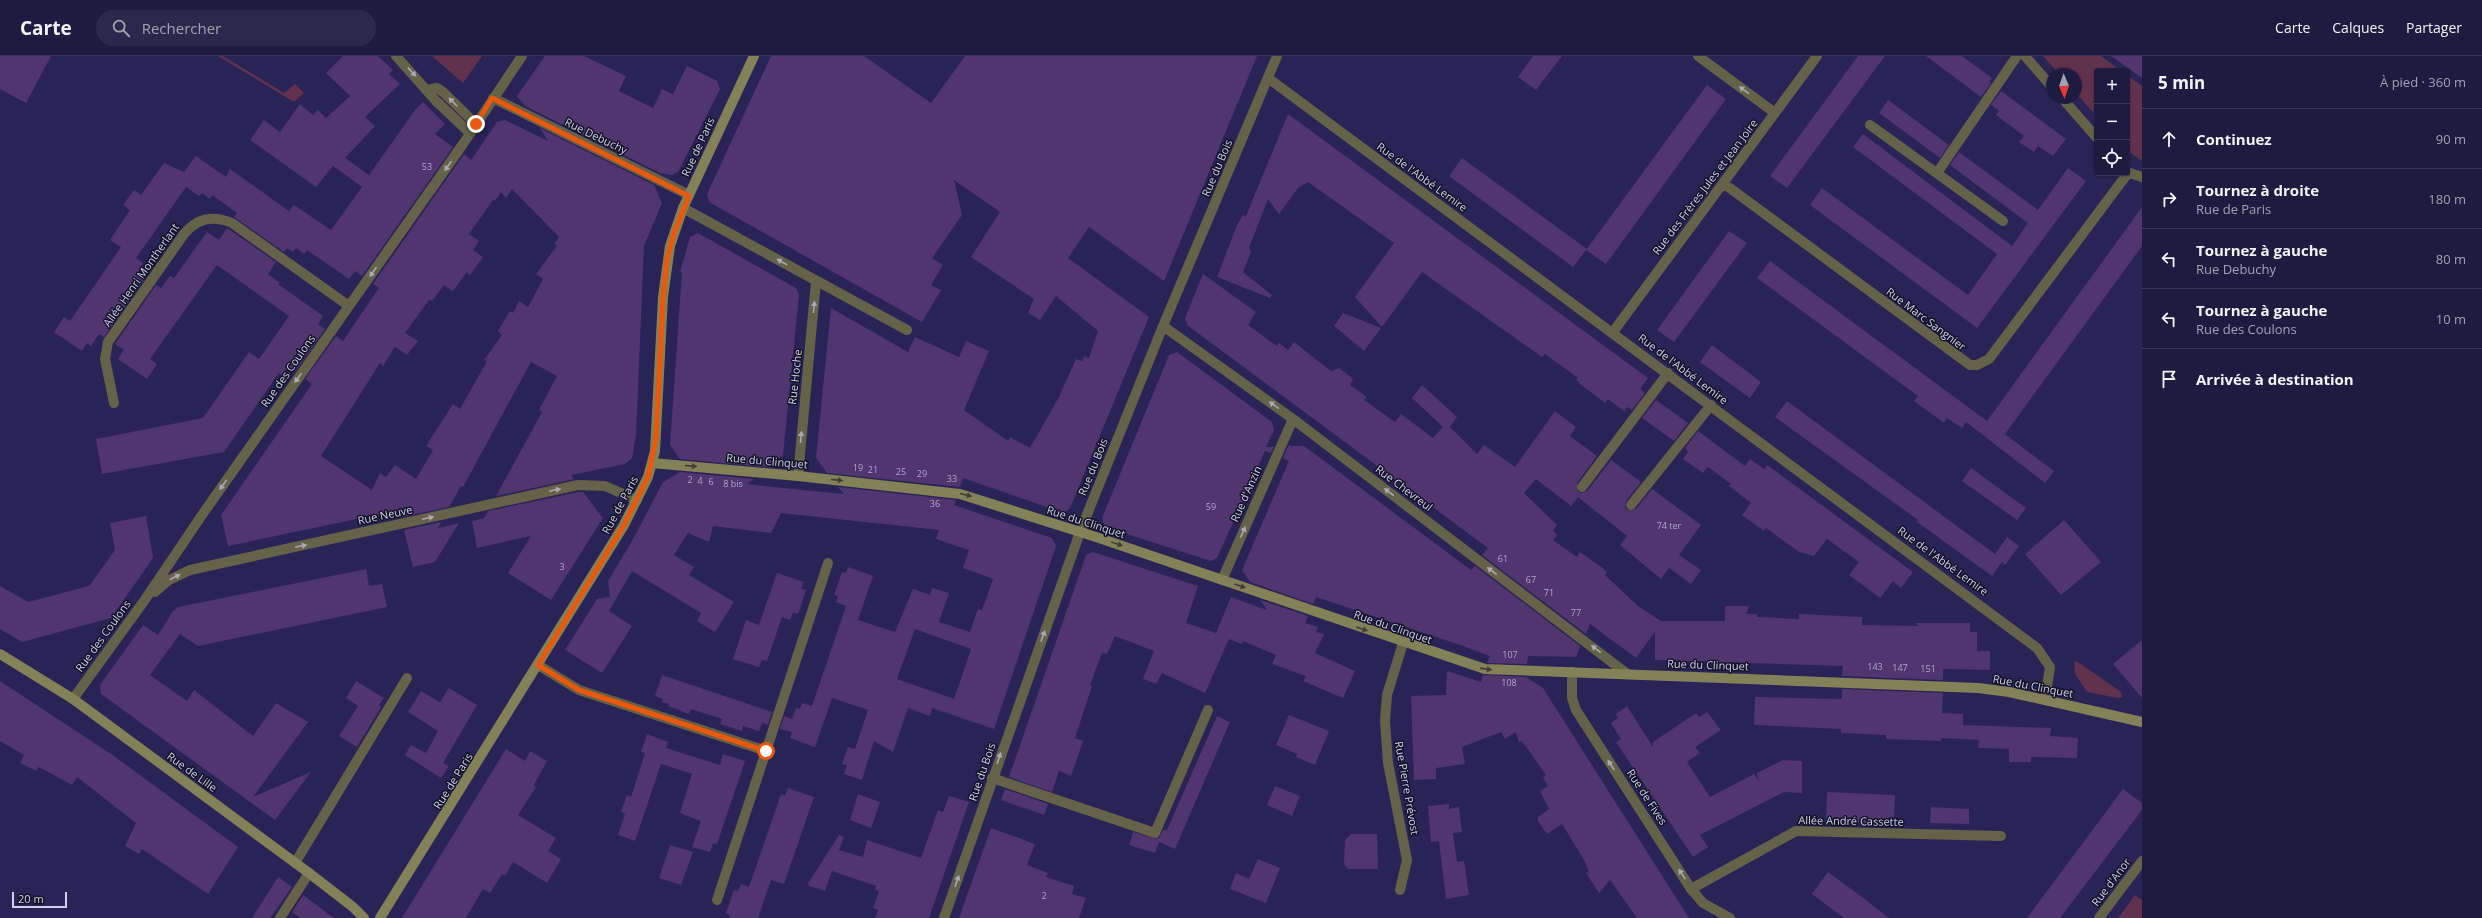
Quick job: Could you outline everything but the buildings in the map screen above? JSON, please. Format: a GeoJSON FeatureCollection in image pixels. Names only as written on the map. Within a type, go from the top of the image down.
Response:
{"type":"FeatureCollection","features":[{"type":"Feature","properties":{"kind":"street"},"geometry":{"type":"LineString","coordinates":[[396,56],[427,90],[470,133]]}},
{"type":"Feature","properties":{"kind":"street","name":"Rue des Coulons"},"geometry":{"type":"LineString","coordinates":[[73,699],[144,601],[522,56]]}},
{"type":"Feature","properties":{"kind":"street","name":"Rue de Paris"},"geometry":{"type":"LineString","coordinates":[[380,918],[538,665],[624,525],[637,500],[652,463],[656,438],[665,278],[670,246],[683,208],[754,56]]}},
{"type":"Feature","properties":{"kind":"street","name":"Rue du Bois"},"geometry":{"type":"LineString","coordinates":[[944,918],[992,778],[1080,532],[1163,326],[1277,56]]}},
{"type":"Feature","properties":{"kind":"street"},"geometry":{"type":"LineString","coordinates":[[1698,56],[1775,113]]}},
{"type":"Feature","properties":{"kind":"street","name":"Rue des Frères Jules et Jean Joire"},"geometry":{"type":"LineString","coordinates":[[1613,332],[1817,56]]}},
{"type":"Feature","properties":{"kind":"street"},"geometry":{"type":"LineString","coordinates":[[1937,173],[2017,56]]}},
{"type":"Feature","properties":{"kind":"street"},"geometry":{"type":"LineString","coordinates":[[2025,56],[2046,80]]}},
{"type":"Feature","properties":{"kind":"street","name":"Rue de l'Abbé Lemire"},"geometry":{"type":"LineString","coordinates":[[1268,78],[1711,404],[2037,648],[2050,667],[2045,700]]}},
{"type":"Feature","properties":{"kind":"street"},"geometry":{"type":"LineString","coordinates":[[427,90],[437,88],[443,92],[476,124]]}},
{"type":"Feature","properties":{"kind":"street","name":"Rue Debuchy"},"geometry":{"type":"LineString","coordinates":[[492,98],[689,196]]}},
{"type":"Feature","properties":{"kind":"street"},"geometry":{"type":"LineString","coordinates":[[2067,104],[2094,135]]}},
{"type":"Feature","properties":{"kind":"street"},"geometry":{"type":"LineString","coordinates":[[1870,125],[2003,221]]}},
{"type":"Feature","properties":{"kind":"street"},"geometry":{"type":"LineString","coordinates":[[2130,173],[2142,177]]}},
{"type":"Feature","properties":{"kind":"street","name":"Rue Marc Sangnier"},"geometry":{"type":"LineString","coordinates":[[1723,183],[1970,365],[1977,365],[1988,359],[2124,176]]}},
{"type":"Feature","properties":{"kind":"street"},"geometry":{"type":"LineString","coordinates":[[683,208],[907,330]]}},
{"type":"Feature","properties":{"kind":"street","name":"Allée Henri Montherlant"},"geometry":{"type":"LineString","coordinates":[[114,403],[105,359],[108,342],[184,234],[197,222],[215,218],[232,223],[348,306]]}},
{"type":"Feature","properties":{"kind":"street","name":"Rue Hoche"},"geometry":{"type":"LineString","coordinates":[[798,476],[816,281]]}},
{"type":"Feature","properties":{"kind":"street","name":"Rue Chevreul"},"geometry":{"type":"LineString","coordinates":[[1163,326],[1293,418],[1626,673]]}},
{"type":"Feature","properties":{"kind":"street"},"geometry":{"type":"LineString","coordinates":[[1582,487],[1668,373]]}},
{"type":"Feature","properties":{"kind":"street"},"geometry":{"type":"LineString","coordinates":[[1631,505],[1711,404]]}},
{"type":"Feature","properties":{"kind":"street","name":"Rue d'Anzin"},"geometry":{"type":"LineString","coordinates":[[1222,580],[1293,418]]}},
{"type":"Feature","properties":{"kind":"street","name":"Rue du Clinquet"},"geometry":{"type":"LineString","coordinates":[[652,463],[798,476],[960,494],[1080,532],[1403,643],[1485,669],[1626,673],[1978,688],[2140,719]]}},
{"type":"Feature","properties":{"kind":"street","name":"Rue Neuve"},"geometry":{"type":"LineString","coordinates":[[144,601],[169,580],[190,570],[578,485],[605,486],[637,500]]}},
{"type":"Feature","properties":{"kind":"street"},"geometry":{"type":"LineString","coordinates":[[717,900],[828,563]]}},
{"type":"Feature","properties":{"kind":"street","name":"Rue Pierre Prévost"},"geometry":{"type":"LineString","coordinates":[[1400,890],[1407,860],[1389,769],[1385,721],[1387,695],[1403,643]]}},
{"type":"Feature","properties":{"kind":"street","name":"Rue de Lille"},"geometry":{"type":"LineString","coordinates":[[0,654],[73,699],[309,873],[353,907],[364,918]]}},
{"type":"Feature","properties":{"kind":"street"},"geometry":{"type":"LineString","coordinates":[[538,665],[579,690],[766,751]]}},
{"type":"Feature","properties":{"kind":"street","name":"Rue de Fives"},"geometry":{"type":"LineString","coordinates":[[1572,672],[1572,698],[1576,710],[1691,888],[1703,902],[1730,918]]}},
{"type":"Feature","properties":{"kind":"street"},"geometry":{"type":"LineString","coordinates":[[295,863],[406,678]]}},
{"type":"Feature","properties":{"kind":"street"},"geometry":{"type":"LineString","coordinates":[[992,778],[1155,833],[1208,710]]}},
{"type":"Feature","properties":{"kind":"street","name":"Allée André Cassette"},"geometry":{"type":"LineString","coordinates":[[1691,888],[1796,830],[2000,836]]}},
{"type":"Feature","properties":{"kind":"street","name":"Rue d'Anor"},"geometry":{"type":"LineString","coordinates":[[2099,918],[2142,861]]}},
{"type":"Feature","properties":{"kind":"street"},"geometry":{"type":"LineString","coordinates":[[280,918],[309,873]]}},
{"type":"Feature","properties":{"kind":"shaded area"},"geometry":{"type":"Polygon","coordinates":[[[218,56],[223,56],[284,93],[295,84],[304,93],[294,102],[218,56]]]}},
{"type":"Feature","properties":{"kind":"shaded area"},"geometry":{"type":"Polygon","coordinates":[[[432,56],[482,56],[463,83],[432,56]]]}},
{"type":"Feature","properties":{"kind":"shaded area"},"geometry":{"type":"Polygon","coordinates":[[[2043,56],[2101,56],[2117,68],[2094,68],[2094,114],[2082,100],[2082,68],[2054,68],[2043,56]]]}},
{"type":"Feature","properties":{"kind":"shaded area"},"geometry":{"type":"Polygon","coordinates":[[[2130,77],[2142,86],[2142,161],[2130,152],[2130,77]]]}},
{"type":"Feature","properties":{"kind":"shaded area"},"geometry":{"type":"Polygon","coordinates":[[[2074,661],[2078,662],[2121,692],[2122,697],[2118,698],[2087,692],[2075,674],[2074,661]]]}},
{"type":"Feature","properties":{"kind":"shaded area"},"geometry":{"type":"Polygon","coordinates":[[[2135,895],[2142,900],[2142,918],[2118,918],[2135,895]]]}},
{"type":"Feature","properties":{"kind":"route"},"geometry":{"type":"LineString","coordinates":[[476,124],[492,98],[689,196],[674,233],[667,259],[663,297],[655,451],[648,477],[644,488],[624,525],[538,665],[579,690],[766,751]]}}]}
